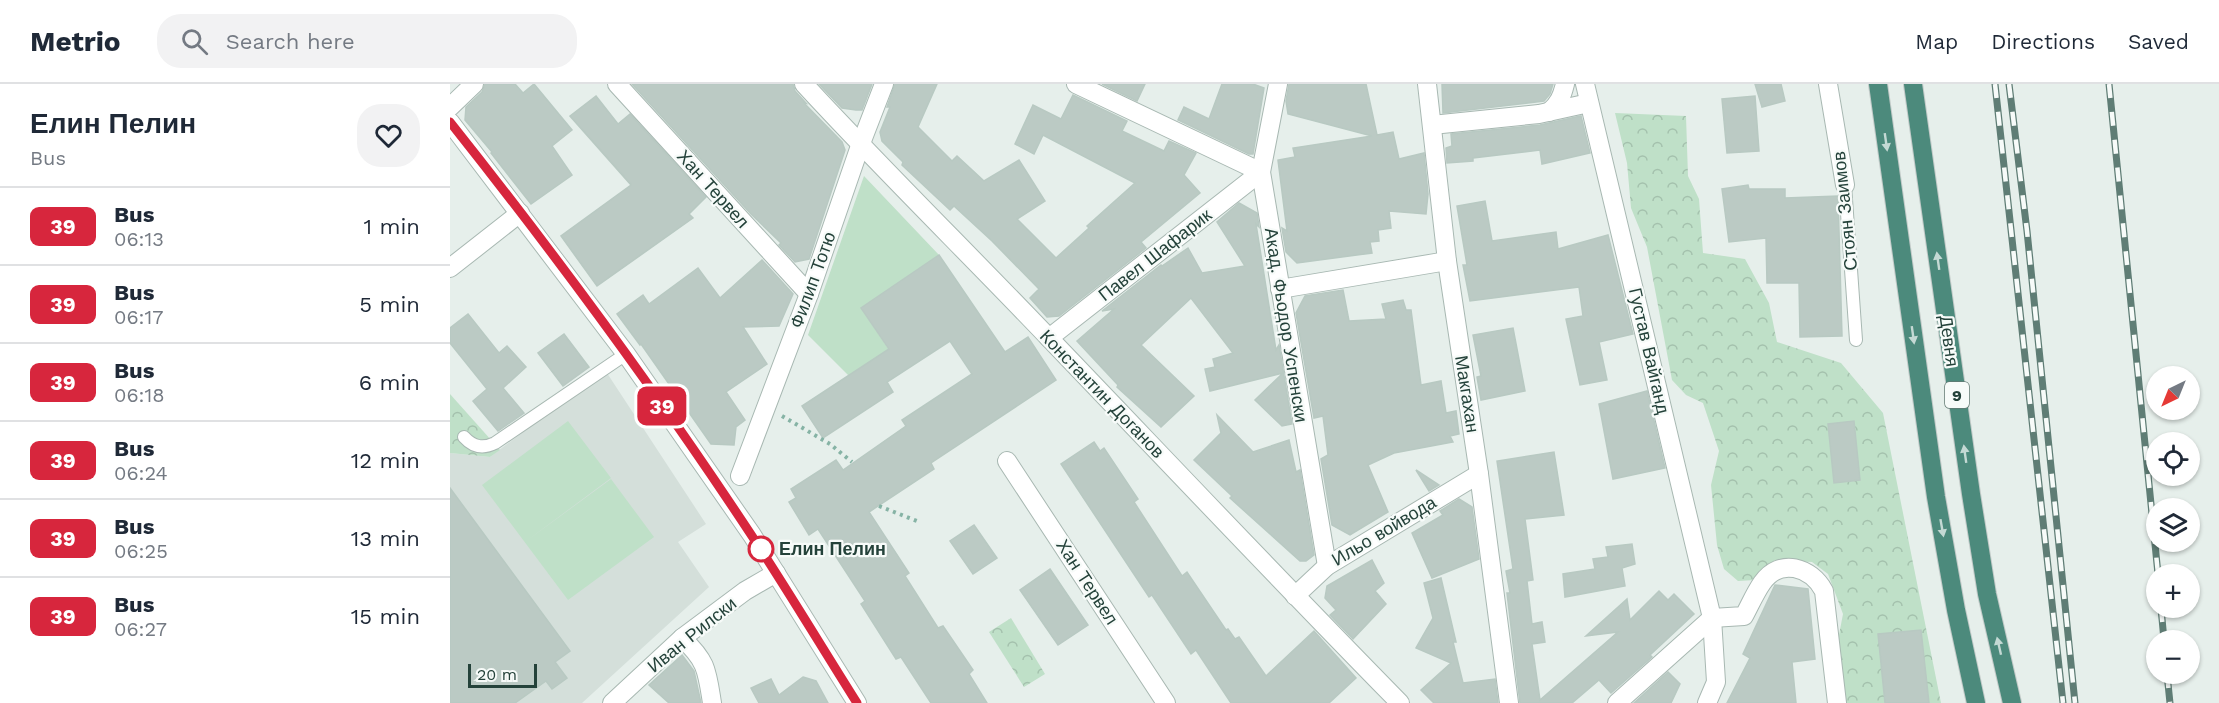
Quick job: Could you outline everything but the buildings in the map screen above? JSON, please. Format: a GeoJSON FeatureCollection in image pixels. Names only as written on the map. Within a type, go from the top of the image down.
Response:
{"type":"FeatureCollection","features":[{"type":"Feature","properties":{"kind":"highway","name":"Девня"},"geometry":{"type":"LineString","coordinates":[[1878,84],[1936,497],[1956,610],[1976,703]]}},
{"type":"Feature","properties":{"kind":"highway","name":"Девня"},"geometry":{"type":"LineString","coordinates":[[1913,84],[1971,494],[1987,594],[2012,703]]}},
{"type":"Feature","properties":{"kind":"street"},"geometry":{"type":"LineString","coordinates":[[450,107],[474,84]]}},
{"type":"Feature","properties":{"kind":"street","name":"Хан Тервел"},"geometry":{"type":"LineString","coordinates":[[617,84],[809,294]]}},
{"type":"Feature","properties":{"kind":"street","name":"Константин Доганов"},"geometry":{"type":"LineString","coordinates":[[804,84],[860,146],[1049,338],[1400,703]]}},
{"type":"Feature","properties":{"kind":"street","name":"Филип Тотю"},"geometry":{"type":"LineString","coordinates":[[740,476],[809,294],[884,84]]}},
{"type":"Feature","properties":{"kind":"street"},"geometry":{"type":"LineString","coordinates":[[1076,84],[1261,172]]}},
{"type":"Feature","properties":{"kind":"street","name":"Акад. Фьодор Успенски"},"geometry":{"type":"LineString","coordinates":[[1278,84],[1261,172],[1327,566]]}},
{"type":"Feature","properties":{"kind":"street","name":"Макгахан"},"geometry":{"type":"LineString","coordinates":[[1427,84],[1447,261],[1479,474],[1509,703]]}},
{"type":"Feature","properties":{"kind":"street"},"geometry":{"type":"LineString","coordinates":[[1548,112],[1562,97],[1565,84]]}},
{"type":"Feature","properties":{"kind":"street","name":"Густав Вайганд"},"geometry":{"type":"LineString","coordinates":[[1585,84],[1712,618],[1716,682],[1707,703]]}},
{"type":"Feature","properties":{"kind":"street","name":"Стоян Заимов"},"geometry":{"type":"LineString","coordinates":[[1828,84],[1845,185]]}},
{"type":"Feature","properties":{"kind":"street"},"geometry":{"type":"LineString","coordinates":[[1432,124],[1548,112],[1589,103]]}},
{"type":"Feature","properties":{"kind":"street"},"geometry":{"type":"LineString","coordinates":[[450,122],[626,354],[730,503],[857,703]]}},
{"type":"Feature","properties":{"kind":"street","name":"Павел Шафарик"},"geometry":{"type":"LineString","coordinates":[[1049,338],[1261,172]]}},
{"type":"Feature","properties":{"kind":"street"},"geometry":{"type":"LineString","coordinates":[[450,268],[520,213]]}},
{"type":"Feature","properties":{"kind":"street"},"geometry":{"type":"LineString","coordinates":[[1280,289],[1447,261]]}},
{"type":"Feature","properties":{"kind":"street","name":"Хан Тервел"},"geometry":{"type":"LineString","coordinates":[[1007,461],[1166,703]]}},
{"type":"Feature","properties":{"kind":"street","name":"Ильо войвода"},"geometry":{"type":"LineString","coordinates":[[1295,596],[1327,566],[1479,474]]}},
{"type":"Feature","properties":{"kind":"street"},"geometry":{"type":"LineString","coordinates":[[1617,703],[1712,618],[1744,616],[1770,574],[1790,568],[1810,573],[1824,591],[1837,703]]}},
{"type":"Feature","properties":{"kind":"street","name":"Иван Рилски"},"geometry":{"type":"LineString","coordinates":[[612,703],[682,638],[745,591],[776,573]]}},
{"type":"Feature","properties":{"kind":"street"},"geometry":{"type":"LineString","coordinates":[[682,638],[695,650],[706,667],[712,703]]}},
{"type":"Feature","properties":{"kind":"lane","name":"Стоян Заимов"},"geometry":{"type":"LineString","coordinates":[[1845,185],[1856,340]]}},
{"type":"Feature","properties":{"kind":"lane"},"geometry":{"type":"LineString","coordinates":[[464,437],[469,442],[482,447],[495,443],[626,354]]}},
{"type":"Feature","properties":{"kind":"path"},"geometry":{"type":"LineString","coordinates":[[766,407],[830,444],[852,462]]}},
{"type":"Feature","properties":{"kind":"path"},"geometry":{"type":"LineString","coordinates":[[879,506],[917,521]]}},
{"type":"Feature","properties":{"kind":"shaded area"},"geometry":{"type":"Polygon","coordinates":[[[605,370],[706,524],[678,542],[709,587],[582,703],[450,703],[450,453],[490,457],[605,370]]]}},
{"type":"Feature","properties":{"kind":"green space"},"geometry":{"type":"Polygon","coordinates":[[[1615,113],[1686,116],[1688,176],[1699,199],[1703,253],[1745,259],[1769,303],[1777,342],[1841,363],[1883,413],[1941,703],[1844,703],[1838,640],[1843,614],[1828,574],[1812,562],[1775,560],[1755,580],[1738,581],[1724,569],[1717,545],[1711,485],[1719,451],[1703,403],[1686,395],[1672,380],[1647,247],[1631,208],[1627,163],[1615,113]]]}},
{"type":"Feature","properties":{"kind":"green space"},"geometry":{"type":"Polygon","coordinates":[[[864,176],[939,255],[861,308],[891,353],[849,376],[808,335],[864,176]]]}},
{"type":"Feature","properties":{"kind":"green space"},"geometry":{"type":"Polygon","coordinates":[[[450,394],[500,450],[490,457],[450,453],[450,394]]]}},
{"type":"Feature","properties":{"kind":"green space"},"geometry":{"type":"Polygon","coordinates":[[[568,421],[611,478],[525,542],[611,479],[654,537],[568,600],[482,485],[568,421]]]}},
{"type":"Feature","properties":{"kind":"green space"},"geometry":{"type":"Polygon","coordinates":[[[1011,618],[1045,674],[1024,687],[989,632],[1011,618]]]}},
{"type":"Feature","properties":{"kind":"railway"},"geometry":{"type":"LineString","coordinates":[[1995,84],[2063,703]]}},
{"type":"Feature","properties":{"kind":"railway"},"geometry":{"type":"LineString","coordinates":[[2009,84],[2027,231],[2075,703]]}},
{"type":"Feature","properties":{"kind":"railway"},"geometry":{"type":"LineString","coordinates":[[2109,84],[2157,564]]}},
{"type":"Feature","properties":{"kind":"railway"},"geometry":{"type":"LineString","coordinates":[[2162,618],[2163,630]]}},
{"type":"Feature","properties":{"kind":"railway"},"geometry":{"type":"LineString","coordinates":[[2168,684],[2170,703]]}},
{"type":"Feature","properties":{"kind":"bus line","name":"39"},"geometry":{"type":"LineString","coordinates":[[450,122],[616,340],[752,535],[857,703]]}},
{"type":"Feature","properties":{"kind":"place","name":"Елин Пелин"},"geometry":{"type":"Point","coordinates":[761,549]}}]}
